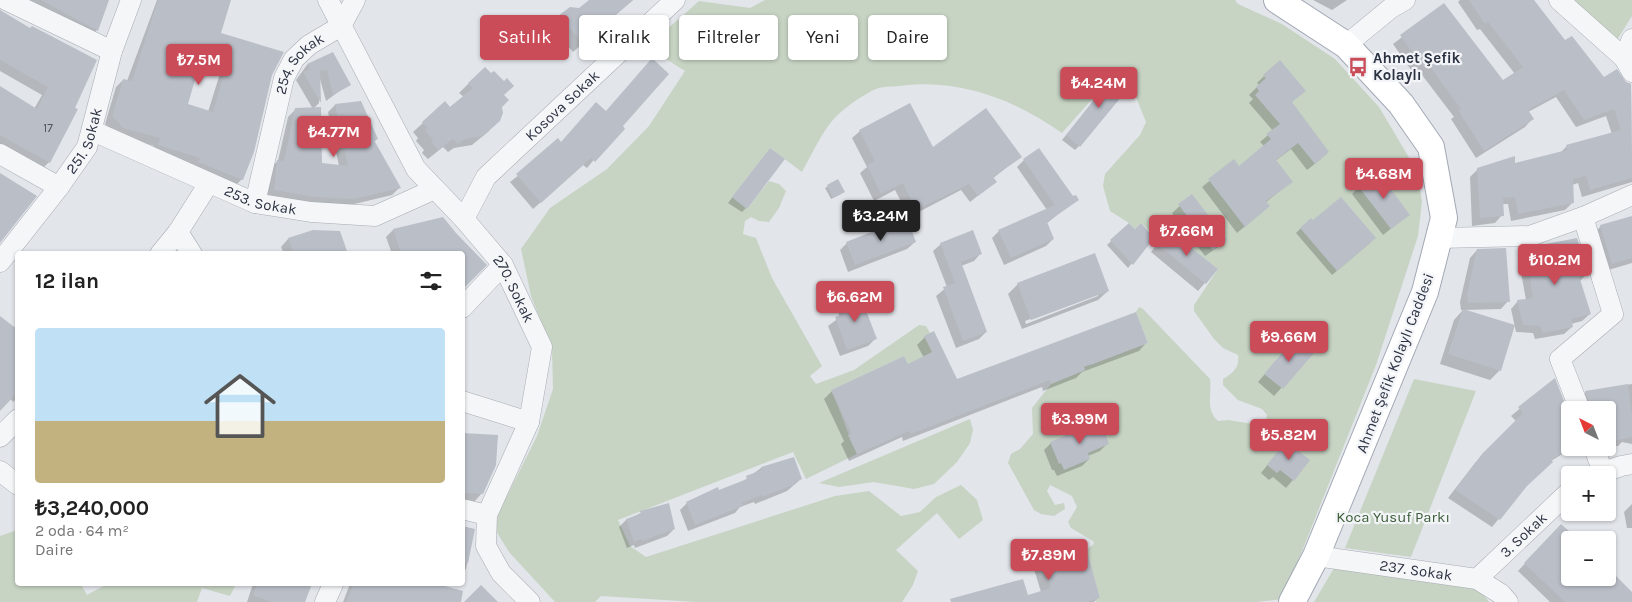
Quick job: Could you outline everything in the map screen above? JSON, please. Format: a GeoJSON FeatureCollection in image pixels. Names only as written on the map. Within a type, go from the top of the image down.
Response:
{"type":"FeatureCollection","features":[{"type":"Feature","properties":{"kind":"main road","name":"Ahmet Şefik Kolaylı Caddesi"},"geometry":{"type":"LineString","coordinates":[[1277,0],[1346,45],[1401,104],[1431,146],[1444,218],[1425,292],[1316,556],[1292,602]]}},
{"type":"Feature","properties":{"kind":"street"},"geometry":{"type":"LineString","coordinates":[[6,0],[112,52]]}},
{"type":"Feature","properties":{"kind":"street","name":"251. Sokak"},"geometry":{"type":"LineString","coordinates":[[0,262],[59,187],[87,147],[93,131],[112,52],[131,0]]}},
{"type":"Feature","properties":{"kind":"street","name":"270. Sokak"},"geometry":{"type":"LineString","coordinates":[[328,0],[416,170],[464,220],[503,265],[542,347],[529,422],[487,515],[486,546],[501,572],[530,602]]}},
{"type":"Feature","properties":{"kind":"street"},"geometry":{"type":"LineString","coordinates":[[341,26],[355,0]]}},
{"type":"Feature","properties":{"kind":"street","name":"Kosova Sokak"},"geometry":{"type":"LineString","coordinates":[[464,220],[486,177],[675,0]]}},
{"type":"Feature","properties":{"kind":"street"},"geometry":{"type":"LineString","coordinates":[[1346,45],[1391,8],[1405,0]]}},
{"type":"Feature","properties":{"kind":"street"},"geometry":{"type":"LineString","coordinates":[[1559,0],[1628,65]]}},
{"type":"Feature","properties":{"kind":"street","name":"254. Sokak"},"geometry":{"type":"LineString","coordinates":[[255,203],[284,78],[294,60],[309,45],[341,26]]}},
{"type":"Feature","properties":{"kind":"street"},"geometry":{"type":"LineString","coordinates":[[1628,65],[1632,39]]}},
{"type":"Feature","properties":{"kind":"street","name":"253. Sokak"},"geometry":{"type":"LineString","coordinates":[[93,131],[255,203],[311,212],[375,216],[435,189]]}},
{"type":"Feature","properties":{"kind":"street"},"geometry":{"type":"LineString","coordinates":[[0,154],[59,187]]}},
{"type":"Feature","properties":{"kind":"street"},"geometry":{"type":"LineString","coordinates":[[162,251],[178,232],[209,184]]}},
{"type":"Feature","properties":{"kind":"street"},"geometry":{"type":"LineString","coordinates":[[1440,238],[1530,236],[1583,217],[1632,195]]}},
{"type":"Feature","properties":{"kind":"street"},"geometry":{"type":"LineString","coordinates":[[1576,401],[1560,359],[1613,314],[1583,217]]}},
{"type":"Feature","properties":{"kind":"street"},"geometry":{"type":"LineString","coordinates":[[178,232],[190,251]]}},
{"type":"Feature","properties":{"kind":"street"},"geometry":{"type":"LineString","coordinates":[[465,305],[503,265]]}},
{"type":"Feature","properties":{"kind":"street"},"geometry":{"type":"LineString","coordinates":[[465,402],[529,422]]}},
{"type":"Feature","properties":{"kind":"street"},"geometry":{"type":"LineString","coordinates":[[0,437],[15,422]]}},
{"type":"Feature","properties":{"kind":"street"},"geometry":{"type":"LineString","coordinates":[[1616,468],[1632,464]]}},
{"type":"Feature","properties":{"kind":"street"},"geometry":{"type":"LineString","coordinates":[[0,471],[15,482]]}},
{"type":"Feature","properties":{"kind":"street","name":"3. Sokak"},"geometry":{"type":"LineString","coordinates":[[1476,579],[1561,499]]}},
{"type":"Feature","properties":{"kind":"street"},"geometry":{"type":"LineString","coordinates":[[465,510],[487,515]]}},
{"type":"Feature","properties":{"kind":"street","name":"237. Sokak"},"geometry":{"type":"LineString","coordinates":[[1316,556],[1476,579],[1501,594],[1508,602]]}},
{"type":"Feature","properties":{"kind":"street"},"geometry":{"type":"LineString","coordinates":[[324,602],[332,586]]}},
{"type":"Feature","properties":{"kind":"green space"},"geometry":{"type":"Polygon","coordinates":[[[765,0],[1235,0],[1238,4],[1282,24],[1335,59],[1379,107],[1417,171],[1422,201],[1418,236],[1376,365],[1283,599],[1257,602],[1097,602],[1095,600],[1100,598],[1086,550],[1094,544],[1093,541],[1071,528],[1068,522],[1077,507],[1072,496],[1050,485],[1047,491],[1055,505],[1064,503],[1065,509],[1054,516],[1041,514],[1034,510],[1008,463],[1011,454],[1020,449],[1033,434],[1032,408],[1051,384],[1085,370],[1082,361],[1091,365],[1148,343],[1136,312],[1139,307],[1210,379],[1210,407],[1218,421],[1228,420],[1259,425],[1266,420],[1267,415],[1262,409],[1238,400],[1223,385],[1223,379],[1233,372],[1237,366],[1238,355],[1223,348],[1214,339],[1194,311],[1194,305],[1218,269],[1168,229],[1160,241],[1141,223],[1135,229],[1110,211],[1103,186],[1105,174],[1140,135],[1146,122],[1131,85],[1116,72],[1062,133],[1025,110],[1005,101],[964,88],[921,84],[879,88],[858,99],[835,118],[824,132],[802,172],[770,148],[732,197],[747,209],[769,181],[779,184],[786,191],[779,208],[769,222],[759,221],[751,217],[745,221],[743,234],[756,238],[772,278],[822,366],[810,376],[816,384],[854,370],[919,325],[926,326],[958,382],[919,388],[904,356],[831,390],[857,454],[806,479],[793,452],[618,520],[630,546],[646,557],[835,496],[869,491],[901,516],[920,512],[936,497],[961,485],[977,500],[983,520],[959,539],[937,513],[896,550],[918,571],[913,585],[902,602],[696,602],[601,596],[595,602],[555,602],[509,552],[496,531],[498,514],[537,436],[553,389],[552,349],[531,296],[521,249],[550,208],[607,169],[649,126],[685,71],[668,60],[669,28],[679,19],[679,60],[778,60],[778,15],[683,15],[699,1],[750,8],[765,0]]]}},
{"type":"Feature","properties":{"kind":"green space"},"geometry":{"type":"Polygon","coordinates":[[[1570,0],[1632,0],[1632,16],[1617,40],[1570,0]]]}},
{"type":"Feature","properties":{"kind":"green space","name":"Koca Yusuf Parkı"},"geometry":{"type":"Polygon","coordinates":[[[1414,379],[1476,391],[1411,557],[1345,548],[1414,379]]]}},
{"type":"Feature","properties":{"kind":"green space"},"geometry":{"type":"Polygon","coordinates":[[[970,419],[973,430],[970,443],[957,462],[934,484],[914,489],[874,482],[839,487],[819,483],[970,419]]]}},
{"type":"Feature","properties":{"kind":"green space"},"geometry":{"type":"Polygon","coordinates":[[[15,531],[15,586],[82,586],[87,595],[103,586],[235,586],[230,596],[202,588],[197,602],[0,602],[0,536],[15,531]]]}},
{"type":"Feature","properties":{"kind":"green space"},"geometry":{"type":"Polygon","coordinates":[[[1334,568],[1468,586],[1481,591],[1489,602],[1314,602],[1334,568]]]}},
{"type":"Feature","properties":{"kind":"building"},"geometry":{"type":"Polygon","coordinates":[[[41,0],[109,0],[98,31],[41,0]]]}},
{"type":"Feature","properties":{"kind":"building"},"geometry":{"type":"Polygon","coordinates":[[[158,0],[231,0],[221,33],[284,52],[272,75],[254,152],[243,180],[198,162],[200,158],[158,145],[160,138],[123,128],[112,116],[123,79],[132,81],[158,0]],[[205,45],[188,104],[213,112],[228,60],[225,59],[227,52],[205,45]]]}},
{"type":"Feature","properties":{"kind":"building"},"geometry":{"type":"Polygon","coordinates":[[[589,0],[633,0],[616,15],[579,15],[579,39],[569,28],[569,15],[559,15],[570,7],[579,8],[589,0]]]}},
{"type":"Feature","properties":{"kind":"building"},"geometry":{"type":"Polygon","coordinates":[[[1469,0],[1534,0],[1565,40],[1572,36],[1604,77],[1617,69],[1626,82],[1631,84],[1632,178],[1590,190],[1586,176],[1573,179],[1574,203],[1518,214],[1515,197],[1503,198],[1504,216],[1480,218],[1477,168],[1515,156],[1515,163],[1567,150],[1566,145],[1621,130],[1614,109],[1584,120],[1564,90],[1528,110],[1534,119],[1484,151],[1458,110],[1461,109],[1428,64],[1423,67],[1400,35],[1444,3],[1503,80],[1523,67],[1488,22],[1485,24],[1469,0]]]}},
{"type":"Feature","properties":{"kind":"building"},"geometry":{"type":"Polygon","coordinates":[[[0,10],[30,28],[32,26],[97,60],[75,108],[78,109],[50,163],[0,135],[0,86],[37,109],[48,87],[0,60],[0,10]]]}},
{"type":"Feature","properties":{"kind":"building"},"geometry":{"type":"Polygon","coordinates":[[[333,52],[351,85],[333,95],[327,70],[320,71],[321,103],[303,72],[310,69],[307,64],[333,52]]]}},
{"type":"Feature","properties":{"kind":"building"},"geometry":{"type":"Polygon","coordinates":[[[650,60],[654,60],[669,74],[623,126],[625,129],[595,162],[591,158],[541,203],[516,174],[558,138],[561,142],[596,102],[606,111],[650,60]]]}},
{"type":"Feature","properties":{"kind":"building"},"geometry":{"type":"Polygon","coordinates":[[[1280,60],[1306,91],[1292,102],[1329,152],[1315,164],[1298,143],[1276,160],[1293,182],[1266,201],[1270,206],[1245,227],[1208,179],[1234,159],[1239,166],[1271,139],[1266,134],[1280,124],[1255,95],[1259,91],[1256,87],[1266,78],[1263,75],[1280,60]]]}},
{"type":"Feature","properties":{"kind":"building"},"geometry":{"type":"Polygon","coordinates":[[[485,67],[491,73],[494,71],[504,81],[507,78],[514,86],[504,95],[509,100],[502,107],[503,113],[500,121],[483,136],[465,139],[458,144],[453,139],[438,150],[431,142],[433,140],[425,130],[427,128],[422,122],[445,101],[450,107],[473,88],[468,83],[485,67]]]}},
{"type":"Feature","properties":{"kind":"building"},"geometry":{"type":"Polygon","coordinates":[[[1116,72],[1131,85],[1080,147],[1066,135],[1116,72]]]}},
{"type":"Feature","properties":{"kind":"building"},"geometry":{"type":"Polygon","coordinates":[[[361,101],[378,139],[374,140],[401,188],[354,199],[314,197],[274,190],[277,160],[284,161],[295,108],[321,107],[322,163],[348,166],[335,104],[361,101]]]}},
{"type":"Feature","properties":{"kind":"building"},"geometry":{"type":"Polygon","coordinates":[[[910,103],[933,147],[986,108],[1022,157],[993,177],[997,182],[978,196],[969,184],[916,210],[903,183],[881,194],[867,165],[875,161],[859,130],[910,103]]]}},
{"type":"Feature","properties":{"kind":"building"},"geometry":{"type":"Polygon","coordinates":[[[770,148],[785,159],[747,209],[732,197],[770,148]]]}},
{"type":"Feature","properties":{"kind":"building"},"geometry":{"type":"Polygon","coordinates":[[[1039,148],[1073,196],[1076,195],[1079,200],[1047,222],[1054,239],[1011,258],[998,230],[1055,205],[1023,159],[1039,148]]]}},
{"type":"Feature","properties":{"kind":"building"},"geometry":{"type":"Polygon","coordinates":[[[1378,172],[1410,215],[1391,229],[1358,186],[1378,172]]]}},
{"type":"Feature","properties":{"kind":"building"},"geometry":{"type":"Polygon","coordinates":[[[0,173],[37,196],[0,243],[0,173]]]}},
{"type":"Feature","properties":{"kind":"building"},"geometry":{"type":"Polygon","coordinates":[[[838,179],[845,192],[833,198],[827,185],[838,179]]]}},
{"type":"Feature","properties":{"kind":"building"},"geometry":{"type":"Polygon","coordinates":[[[1192,194],[1227,240],[1213,250],[1178,204],[1192,194]]]}},
{"type":"Feature","properties":{"kind":"building"},"geometry":{"type":"Polygon","coordinates":[[[1341,197],[1376,238],[1337,271],[1300,228],[1341,197]]]}},
{"type":"Feature","properties":{"kind":"building"},"geometry":{"type":"Polygon","coordinates":[[[1632,216],[1632,258],[1612,264],[1600,225],[1632,216]]]}},
{"type":"Feature","properties":{"kind":"building"},"geometry":{"type":"Polygon","coordinates":[[[443,217],[487,265],[465,287],[465,251],[400,251],[393,229],[443,217]]]}},
{"type":"Feature","properties":{"kind":"building"},"geometry":{"type":"Polygon","coordinates":[[[907,218],[916,242],[855,265],[846,242],[907,218]]]}},
{"type":"Feature","properties":{"kind":"building"},"geometry":{"type":"Polygon","coordinates":[[[1129,223],[1135,229],[1141,223],[1154,238],[1133,265],[1110,240],[1129,223]]]}},
{"type":"Feature","properties":{"kind":"building"},"geometry":{"type":"Polygon","coordinates":[[[1168,229],[1218,269],[1206,284],[1157,244],[1168,229]]]}},
{"type":"Feature","properties":{"kind":"building"},"geometry":{"type":"Polygon","coordinates":[[[313,230],[340,231],[347,251],[293,251],[288,238],[313,230]]]}},
{"type":"Feature","properties":{"kind":"building"},"geometry":{"type":"Polygon","coordinates":[[[973,230],[982,254],[961,262],[987,332],[963,341],[943,287],[955,283],[940,243],[973,230]]]}},
{"type":"Feature","properties":{"kind":"building"},"geometry":{"type":"Polygon","coordinates":[[[1577,238],[1588,274],[1579,276],[1591,314],[1571,319],[1573,327],[1543,333],[1540,326],[1523,325],[1517,300],[1533,298],[1525,248],[1577,238]]]}},
{"type":"Feature","properties":{"kind":"building"},"geometry":{"type":"Polygon","coordinates":[[[1506,248],[1510,302],[1468,303],[1467,294],[1477,249],[1506,248]]]}},
{"type":"Feature","properties":{"kind":"building"},"geometry":{"type":"Polygon","coordinates":[[[1095,253],[1109,291],[1031,320],[1017,283],[1095,253]]]}},
{"type":"Feature","properties":{"kind":"building"},"geometry":{"type":"Polygon","coordinates":[[[859,292],[877,339],[847,350],[835,317],[848,312],[843,298],[859,292]]]}},
{"type":"Feature","properties":{"kind":"building"},"geometry":{"type":"Polygon","coordinates":[[[1463,309],[1515,325],[1501,371],[1448,354],[1463,309]]]}},
{"type":"Feature","properties":{"kind":"building"},"geometry":{"type":"Polygon","coordinates":[[[1136,312],[1148,343],[1084,367],[1085,370],[1051,384],[1050,380],[911,434],[909,431],[857,454],[848,435],[852,434],[831,390],[904,356],[908,364],[932,352],[924,336],[934,331],[957,379],[1136,312]]]}},
{"type":"Feature","properties":{"kind":"building"},"geometry":{"type":"Polygon","coordinates":[[[0,316],[15,328],[15,395],[0,411],[0,316]]]}},
{"type":"Feature","properties":{"kind":"building"},"geometry":{"type":"Polygon","coordinates":[[[1296,337],[1314,353],[1283,389],[1264,374],[1296,337]]]}},
{"type":"Feature","properties":{"kind":"building"},"geometry":{"type":"Polygon","coordinates":[[[1555,378],[1564,401],[1561,401],[1561,453],[1551,460],[1553,462],[1527,486],[1500,520],[1455,490],[1482,454],[1523,413],[1518,407],[1555,378]]]}},
{"type":"Feature","properties":{"kind":"building"},"geometry":{"type":"Polygon","coordinates":[[[1628,384],[1632,416],[1632,437],[1616,440],[1616,401],[1589,401],[1585,391],[1628,384]]]}},
{"type":"Feature","properties":{"kind":"building"},"geometry":{"type":"Polygon","coordinates":[[[1103,420],[1109,432],[1105,433],[1109,444],[1088,453],[1090,459],[1064,470],[1061,463],[1059,464],[1050,442],[1103,420]]]}},
{"type":"Feature","properties":{"kind":"building"},"geometry":{"type":"Polygon","coordinates":[[[465,433],[498,435],[496,465],[483,494],[465,493],[465,433]]]}},
{"type":"Feature","properties":{"kind":"building"},"geometry":{"type":"Polygon","coordinates":[[[1286,441],[1310,460],[1294,481],[1280,470],[1277,473],[1267,465],[1286,441]]]}},
{"type":"Feature","properties":{"kind":"building"},"geometry":{"type":"Polygon","coordinates":[[[794,457],[802,479],[795,482],[796,484],[742,503],[743,506],[695,525],[686,502],[718,487],[719,490],[747,479],[746,476],[762,470],[761,467],[794,457]]]}},
{"type":"Feature","properties":{"kind":"building"},"geometry":{"type":"Polygon","coordinates":[[[669,503],[675,529],[634,542],[626,519],[641,514],[640,511],[669,503]]]}},
{"type":"Feature","properties":{"kind":"building"},"geometry":{"type":"Polygon","coordinates":[[[1561,524],[1569,531],[1561,531],[1561,586],[1616,586],[1616,576],[1632,592],[1632,602],[1565,602],[1524,563],[1561,524]]]}},
{"type":"Feature","properties":{"kind":"building"},"geometry":{"type":"Polygon","coordinates":[[[465,527],[475,529],[468,563],[465,563],[465,527]]]}},
{"type":"Feature","properties":{"kind":"building"},"geometry":{"type":"Polygon","coordinates":[[[1065,542],[1067,548],[1085,544],[1100,598],[1087,602],[951,602],[950,599],[1023,579],[1028,595],[1051,588],[1040,549],[1065,542]]]}},
{"type":"Feature","properties":{"kind":"building"},"geometry":{"type":"Polygon","coordinates":[[[481,585],[498,602],[464,602],[481,585]]]}},
{"type":"Feature","properties":{"kind":"building"},"geometry":{"type":"Polygon","coordinates":[[[256,586],[311,586],[305,602],[271,602],[253,595],[256,586]]]}},
{"type":"Feature","properties":{"kind":"building"},"geometry":{"type":"Polygon","coordinates":[[[353,586],[444,586],[463,591],[461,602],[346,602],[353,586]]]}},
{"type":"Feature","properties":{"kind":"place","name":"Ahmet Şefik Kolaylı"},"geometry":{"type":"Point","coordinates":[1358,67]}}]}
